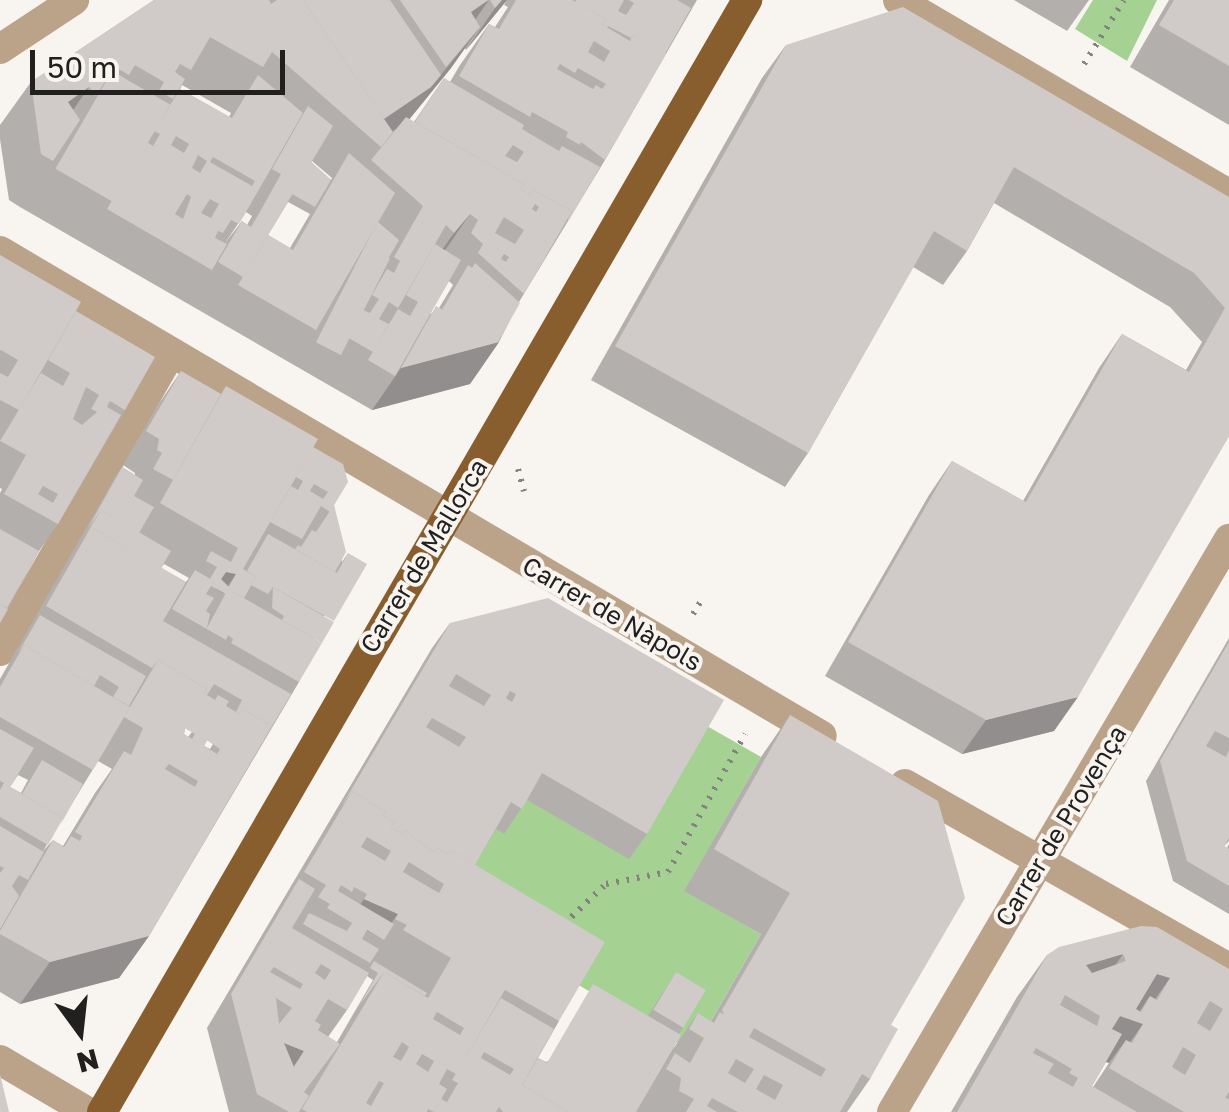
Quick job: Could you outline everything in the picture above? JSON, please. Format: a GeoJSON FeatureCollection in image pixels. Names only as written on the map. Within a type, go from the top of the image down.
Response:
{"type":"FeatureCollection","features":[{"type":"Feature","properties":{"kind":"main road","name":"Carrer de Mallorca"},"geometry":{"type":"LineString","coordinates":[[102,1112],[747,0]]}},
{"type":"Feature","properties":{"kind":"street"},"geometry":{"type":"LineString","coordinates":[[0,49],[74,0]]}},
{"type":"Feature","properties":{"kind":"street"},"geometry":{"type":"LineString","coordinates":[[898,0],[1229,194]]}},
{"type":"Feature","properties":{"kind":"street","name":"Carrer de Nàpols"},"geometry":{"type":"LineString","coordinates":[[0,251],[845,750]]}},
{"type":"Feature","properties":{"kind":"street"},"geometry":{"type":"LineString","coordinates":[[0,650],[171,352]]}},
{"type":"Feature","properties":{"kind":"street","name":"Carrer de Provença"},"geometry":{"type":"LineString","coordinates":[[892,1112],[1229,540]]}},
{"type":"Feature","properties":{"kind":"street"},"geometry":{"type":"LineString","coordinates":[[878,768],[1229,968]]}},
{"type":"Feature","properties":{"kind":"street"},"geometry":{"type":"LineString","coordinates":[[0,1060],[88,1112]]}},
{"type":"Feature","properties":{"kind":"path"},"geometry":{"type":"LineString","coordinates":[[1084,64],[1124,0]]}},
{"type":"Feature","properties":{"kind":"path"},"geometry":{"type":"LineString","coordinates":[[518,469],[524,491]]}},
{"type":"Feature","properties":{"kind":"path"},"geometry":{"type":"LineString","coordinates":[[692,614],[701,601]]}},
{"type":"Feature","properties":{"kind":"path"},"geometry":{"type":"LineString","coordinates":[[556,931],[606,884],[668,872],[745,734]]}},
{"type":"Feature","properties":{"kind":"green space"},"geometry":{"type":"Polygon","coordinates":[[[1093,0],[1157,0],[1127,61],[1075,29],[1093,0]]]}},
{"type":"Feature","properties":{"kind":"green space"},"geometry":{"type":"Polygon","coordinates":[[[707,726],[761,757],[685,890],[761,934],[693,1052],[447,908],[520,781],[707,726]]]}},
{"type":"Feature","properties":{"kind":"building"},"geometry":{"type":"Polygon","coordinates":[[[154,0],[269,0],[271,4],[277,0],[303,0],[393,132],[381,147],[272,52],[263,67],[210,37],[191,70],[180,64],[175,72],[185,79],[173,99],[159,91],[164,82],[135,65],[129,75],[115,67],[119,59],[96,96],[89,87],[68,102],[80,120],[53,161],[41,154],[31,82],[154,0]]]}},
{"type":"Feature","properties":{"kind":"building"},"geometry":{"type":"Polygon","coordinates":[[[303,0],[390,0],[441,75],[431,87],[384,119],[303,0]]]}},
{"type":"Feature","properties":{"kind":"building"},"geometry":{"type":"Polygon","coordinates":[[[400,0],[488,0],[471,12],[480,27],[446,67],[400,0]]]}},
{"type":"Feature","properties":{"kind":"building"},"geometry":{"type":"Polygon","coordinates":[[[516,0],[572,0],[606,19],[603,25],[630,41],[634,35],[666,54],[605,160],[581,142],[580,145],[566,137],[568,132],[532,112],[530,117],[459,76],[489,24],[499,29],[516,0]],[[594,41],[588,52],[604,62],[610,51],[594,41]],[[560,64],[557,69],[593,89],[596,85],[602,89],[606,84],[578,68],[575,73],[560,64]]]}},
{"type":"Feature","properties":{"kind":"building"},"geometry":{"type":"Polygon","coordinates":[[[576,0],[624,0],[618,11],[626,15],[634,3],[629,0],[677,0],[691,8],[665,54],[634,35],[630,41],[631,38],[607,28],[603,25],[606,19],[576,0]]]}},
{"type":"Feature","properties":{"kind":"building"},"geometry":{"type":"Polygon","coordinates":[[[1174,0],[1229,0],[1229,66],[1159,25],[1174,0]]]}},
{"type":"Feature","properties":{"kind":"building"},"geometry":{"type":"Polygon","coordinates":[[[903,7],[1229,197],[1229,436],[1078,697],[986,720],[848,642],[952,461],[1026,502],[1122,334],[1189,372],[1225,308],[1194,273],[1014,167],[967,251],[934,231],[808,453],[615,346],[786,45],[903,7]]]}},
{"type":"Feature","properties":{"kind":"building"},"geometry":{"type":"Polygon","coordinates":[[[112,71],[170,104],[114,202],[56,169],[112,71]]]}},
{"type":"Feature","properties":{"kind":"building"},"geometry":{"type":"Polygon","coordinates":[[[258,75],[303,113],[239,224],[231,220],[223,233],[218,231],[215,238],[227,244],[212,270],[107,209],[147,142],[153,146],[160,134],[154,131],[180,89],[232,118],[258,75]],[[176,136],[171,145],[184,153],[189,144],[176,136]],[[198,155],[192,168],[200,173],[207,161],[198,155]],[[213,157],[210,162],[252,186],[255,181],[213,157]],[[187,194],[175,214],[183,219],[191,197],[187,194]],[[210,199],[201,213],[211,218],[219,204],[210,199]]]}},
{"type":"Feature","properties":{"kind":"building"},"geometry":{"type":"Polygon","coordinates":[[[444,78],[524,125],[522,129],[559,151],[562,146],[600,167],[569,220],[572,211],[533,190],[530,195],[521,189],[524,184],[415,122],[444,78]],[[513,145],[505,156],[517,162],[524,152],[513,145]]]}},
{"type":"Feature","properties":{"kind":"building"},"geometry":{"type":"Polygon","coordinates":[[[308,106],[333,126],[243,277],[218,262],[242,221],[251,227],[261,210],[281,174],[272,169],[308,106]]]}},
{"type":"Feature","properties":{"kind":"building"},"geometry":{"type":"Polygon","coordinates":[[[406,117],[524,184],[521,189],[530,195],[533,190],[572,211],[524,294],[478,253],[483,244],[471,233],[478,220],[470,214],[454,233],[446,225],[398,308],[389,302],[379,319],[389,324],[373,352],[347,337],[363,310],[370,313],[379,299],[372,295],[387,269],[394,273],[400,261],[394,257],[423,206],[371,160],[406,117]],[[504,217],[495,233],[515,244],[524,230],[504,217]]]}},
{"type":"Feature","properties":{"kind":"building"},"geometry":{"type":"Polygon","coordinates":[[[349,153],[395,193],[316,330],[238,285],[268,235],[293,250],[349,153]]]}},
{"type":"Feature","properties":{"kind":"building"},"geometry":{"type":"Polygon","coordinates":[[[311,162],[331,180],[315,207],[292,194],[311,162]]]}},
{"type":"Feature","properties":{"kind":"building"},"geometry":{"type":"Polygon","coordinates":[[[378,222],[399,240],[388,259],[365,246],[378,222]]]}},
{"type":"Feature","properties":{"kind":"building"},"geometry":{"type":"Polygon","coordinates":[[[435,244],[461,260],[395,376],[368,360],[398,309],[410,316],[418,302],[406,295],[435,244]]]}},
{"type":"Feature","properties":{"kind":"building"},"geometry":{"type":"Polygon","coordinates":[[[365,246],[390,259],[341,355],[316,342],[365,246]]]}},
{"type":"Feature","properties":{"kind":"building"},"geometry":{"type":"Polygon","coordinates":[[[0,255],[81,302],[19,410],[0,400],[0,373],[8,377],[18,360],[0,351],[0,255]]]}},
{"type":"Feature","properties":{"kind":"building"},"geometry":{"type":"Polygon","coordinates":[[[475,263],[520,303],[498,342],[442,310],[468,265],[472,268],[475,263]]]}},
{"type":"Feature","properties":{"kind":"building"},"geometry":{"type":"Polygon","coordinates":[[[436,306],[499,342],[401,368],[436,306]]]}},
{"type":"Feature","properties":{"kind":"building"},"geometry":{"type":"Polygon","coordinates":[[[76,311],[155,357],[125,410],[110,401],[107,407],[121,415],[58,524],[4,494],[26,455],[0,441],[41,373],[63,386],[70,373],[48,360],[76,311]],[[86,387],[73,419],[82,425],[97,412],[91,409],[99,395],[86,387]],[[43,486],[38,494],[53,503],[58,494],[43,486]]]}},
{"type":"Feature","properties":{"kind":"building"},"geometry":{"type":"Polygon","coordinates":[[[181,371],[221,394],[173,480],[153,469],[162,453],[157,450],[159,439],[146,431],[181,371]]]}},
{"type":"Feature","properties":{"kind":"building"},"geometry":{"type":"Polygon","coordinates":[[[226,386],[318,439],[243,569],[256,577],[244,598],[211,586],[214,581],[210,579],[217,567],[206,561],[211,551],[231,562],[238,548],[160,503],[226,386]],[[226,572],[221,579],[229,587],[236,574],[226,572]]]}},
{"type":"Feature","properties":{"kind":"building"},"geometry":{"type":"Polygon","coordinates":[[[313,447],[343,464],[348,482],[330,512],[321,506],[302,539],[270,522],[291,486],[298,490],[303,481],[296,477],[313,447]],[[314,484],[310,491],[323,499],[328,492],[314,484]]]}},
{"type":"Feature","properties":{"kind":"building"},"geometry":{"type":"Polygon","coordinates":[[[122,467],[143,480],[134,496],[154,507],[139,533],[101,510],[88,528],[122,467]]]}},
{"type":"Feature","properties":{"kind":"building"},"geometry":{"type":"Polygon","coordinates":[[[334,505],[346,552],[335,572],[295,549],[301,547],[312,530],[316,532],[334,505]]]}},
{"type":"Feature","properties":{"kind":"building"},"geometry":{"type":"Polygon","coordinates":[[[101,510],[171,551],[161,568],[91,527],[85,536],[101,510]]]}},
{"type":"Feature","properties":{"kind":"building"},"geometry":{"type":"Polygon","coordinates":[[[91,527],[186,582],[163,621],[291,694],[272,726],[242,709],[239,714],[236,712],[242,700],[214,684],[207,695],[207,689],[158,660],[152,668],[46,606],[91,527]]]}},
{"type":"Feature","properties":{"kind":"building"},"geometry":{"type":"Polygon","coordinates":[[[0,529],[39,551],[7,608],[0,604],[0,529]]]}},
{"type":"Feature","properties":{"kind":"building"},"geometry":{"type":"Polygon","coordinates":[[[268,534],[337,573],[348,553],[367,564],[334,621],[273,587],[268,594],[251,585],[256,577],[247,571],[268,534]]]}},
{"type":"Feature","properties":{"kind":"building"},"geometry":{"type":"Polygon","coordinates":[[[195,570],[214,581],[206,594],[214,598],[206,611],[210,614],[207,628],[228,589],[322,643],[299,682],[231,643],[233,639],[228,635],[226,640],[172,609],[195,570]]]}},
{"type":"Feature","properties":{"kind":"building"},"geometry":{"type":"Polygon","coordinates":[[[273,587],[334,622],[322,643],[282,620],[284,616],[272,608],[273,587]]]}},
{"type":"Feature","properties":{"kind":"building"},"geometry":{"type":"Polygon","coordinates":[[[548,598],[724,700],[647,834],[542,773],[522,809],[511,802],[475,865],[450,850],[448,854],[437,848],[433,852],[405,830],[402,834],[391,827],[394,822],[383,815],[386,812],[352,791],[341,807],[450,623],[548,598]],[[456,674],[449,686],[484,706],[491,695],[456,674]],[[432,718],[426,727],[459,747],[466,737],[432,718]]]}},
{"type":"Feature","properties":{"kind":"building"},"geometry":{"type":"Polygon","coordinates":[[[0,604],[8,609],[0,623],[0,604]]]}},
{"type":"Feature","properties":{"kind":"building"},"geometry":{"type":"Polygon","coordinates":[[[40,615],[146,676],[129,706],[113,697],[119,687],[100,675],[94,686],[24,645],[18,653],[40,615]]]}},
{"type":"Feature","properties":{"kind":"building"},"geometry":{"type":"Polygon","coordinates":[[[1229,642],[1229,738],[1215,731],[1206,746],[1226,757],[1229,750],[1229,838],[1224,846],[1229,849],[1229,886],[1187,861],[1160,761],[1229,642]]]}},
{"type":"Feature","properties":{"kind":"building"},"geometry":{"type":"Polygon","coordinates":[[[24,645],[130,707],[93,770],[0,717],[0,687],[24,645]]]}},
{"type":"Feature","properties":{"kind":"building"},"geometry":{"type":"Polygon","coordinates":[[[158,660],[207,689],[204,693],[215,700],[218,695],[229,701],[226,706],[239,714],[242,709],[272,726],[149,936],[50,962],[0,931],[53,840],[64,847],[71,836],[80,841],[82,836],[75,832],[124,751],[131,755],[143,728],[124,717],[158,660]],[[207,740],[204,746],[217,754],[220,749],[207,740]],[[169,764],[165,769],[195,787],[198,781],[169,764]]]}},
{"type":"Feature","properties":{"kind":"building"},"geometry":{"type":"Polygon","coordinates":[[[790,715],[938,801],[965,898],[891,1025],[898,1029],[870,1079],[862,1074],[840,1112],[738,1112],[712,1098],[707,1106],[717,1112],[686,1112],[694,1099],[679,1091],[681,1078],[666,1069],[675,1053],[690,1063],[704,1038],[689,1029],[698,1013],[714,1023],[720,1012],[724,1015],[722,1010],[790,893],[714,849],[790,715]],[[754,1028],[749,1037],[821,1077],[826,1069],[754,1028]],[[736,1059],[728,1073],[745,1083],[754,1069],[736,1059]],[[764,1075],[756,1089],[775,1100],[783,1085],[764,1075]]]}},
{"type":"Feature","properties":{"kind":"building"},"geometry":{"type":"Polygon","coordinates":[[[0,729],[34,748],[10,787],[63,818],[48,845],[0,817],[0,790],[4,783],[0,781],[0,729]]]}},
{"type":"Feature","properties":{"kind":"building"},"geometry":{"type":"Polygon","coordinates":[[[42,760],[83,784],[61,824],[63,818],[22,794],[42,760]]]}},
{"type":"Feature","properties":{"kind":"building"},"geometry":{"type":"Polygon","coordinates":[[[352,791],[386,812],[383,815],[394,822],[391,827],[402,834],[405,830],[433,852],[437,848],[448,854],[450,850],[605,942],[559,1021],[505,990],[456,1074],[447,1069],[439,1084],[447,1089],[434,1112],[307,1112],[302,1109],[384,972],[428,998],[451,958],[403,930],[407,925],[395,919],[398,914],[364,899],[367,894],[354,887],[352,892],[341,885],[338,891],[394,924],[384,940],[367,930],[362,939],[379,949],[370,963],[303,924],[309,913],[347,931],[352,923],[327,908],[330,904],[318,897],[326,885],[304,872],[352,791]],[[367,837],[361,847],[385,861],[391,851],[367,837]],[[409,862],[403,872],[439,893],[444,884],[409,862]],[[437,1012],[433,1019],[460,1035],[464,1028],[437,1012]],[[402,1042],[393,1057],[401,1061],[409,1047],[402,1042]],[[422,1054],[416,1064],[428,1072],[434,1061],[422,1054]],[[379,1081],[366,1103],[371,1106],[384,1083],[379,1081]]]}},
{"type":"Feature","properties":{"kind":"building"},"geometry":{"type":"Polygon","coordinates":[[[0,826],[44,852],[28,880],[19,875],[12,886],[19,896],[0,929],[0,873],[4,868],[0,866],[0,826]]]}},
{"type":"Feature","properties":{"kind":"building"},"geometry":{"type":"Polygon","coordinates":[[[299,879],[315,889],[292,928],[369,973],[347,1010],[328,999],[315,1021],[321,1025],[318,1030],[340,1044],[304,1092],[309,1096],[299,1112],[289,1112],[257,1094],[231,994],[299,879]],[[321,964],[315,973],[325,980],[331,970],[321,964]],[[274,967],[270,972],[300,989],[303,984],[274,967]],[[276,998],[279,1024],[292,1008],[276,998]],[[284,1043],[294,1067],[304,1051],[284,1043]]]}},
{"type":"Feature","properties":{"kind":"building"},"geometry":{"type":"Polygon","coordinates":[[[1141,926],[1157,927],[1229,969],[1229,1092],[1225,1098],[1229,1099],[1229,1112],[1184,1112],[1109,1068],[1126,1040],[1132,1043],[1143,1024],[1120,1016],[1112,1029],[1122,1034],[1092,1086],[1137,1112],[957,1112],[1047,955],[1059,947],[1141,926]],[[1123,954],[1086,965],[1092,973],[1126,961],[1123,954]],[[1157,974],[1136,1009],[1141,1012],[1150,996],[1157,1000],[1170,978],[1157,974]],[[1065,995],[1060,1005],[1097,1026],[1100,1016],[1065,995]],[[1210,1001],[1197,1023],[1210,1031],[1223,1009],[1210,1001]],[[1183,1047],[1172,1067],[1185,1075],[1196,1055],[1183,1047]],[[1036,1048],[1033,1053],[1054,1064],[1048,1073],[1073,1087],[1078,1078],[1069,1073],[1072,1069],[1036,1048]]]}},
{"type":"Feature","properties":{"kind":"building"},"geometry":{"type":"Polygon","coordinates":[[[374,961],[427,993],[425,996],[384,972],[359,1006],[378,973],[370,968],[374,961]]]}},
{"type":"Feature","properties":{"kind":"building"},"geometry":{"type":"Polygon","coordinates":[[[676,972],[706,990],[683,1028],[653,1010],[676,972]]]}},
{"type":"Feature","properties":{"kind":"building"},"geometry":{"type":"Polygon","coordinates":[[[593,984],[681,1035],[636,1112],[569,1112],[522,1085],[538,1058],[547,1063],[593,984]]]}},
{"type":"Feature","properties":{"kind":"building"},"geometry":{"type":"Polygon","coordinates":[[[501,998],[554,1029],[522,1085],[569,1112],[503,1112],[499,1107],[496,1112],[434,1112],[441,1099],[447,1102],[458,1083],[452,1080],[501,998]],[[484,1052],[481,1058],[510,1075],[514,1069],[484,1052]]]}},
{"type":"Feature","properties":{"kind":"building"},"geometry":{"type":"Polygon","coordinates":[[[0,1074],[9,1112],[0,1112],[0,1074]]]}}]}
